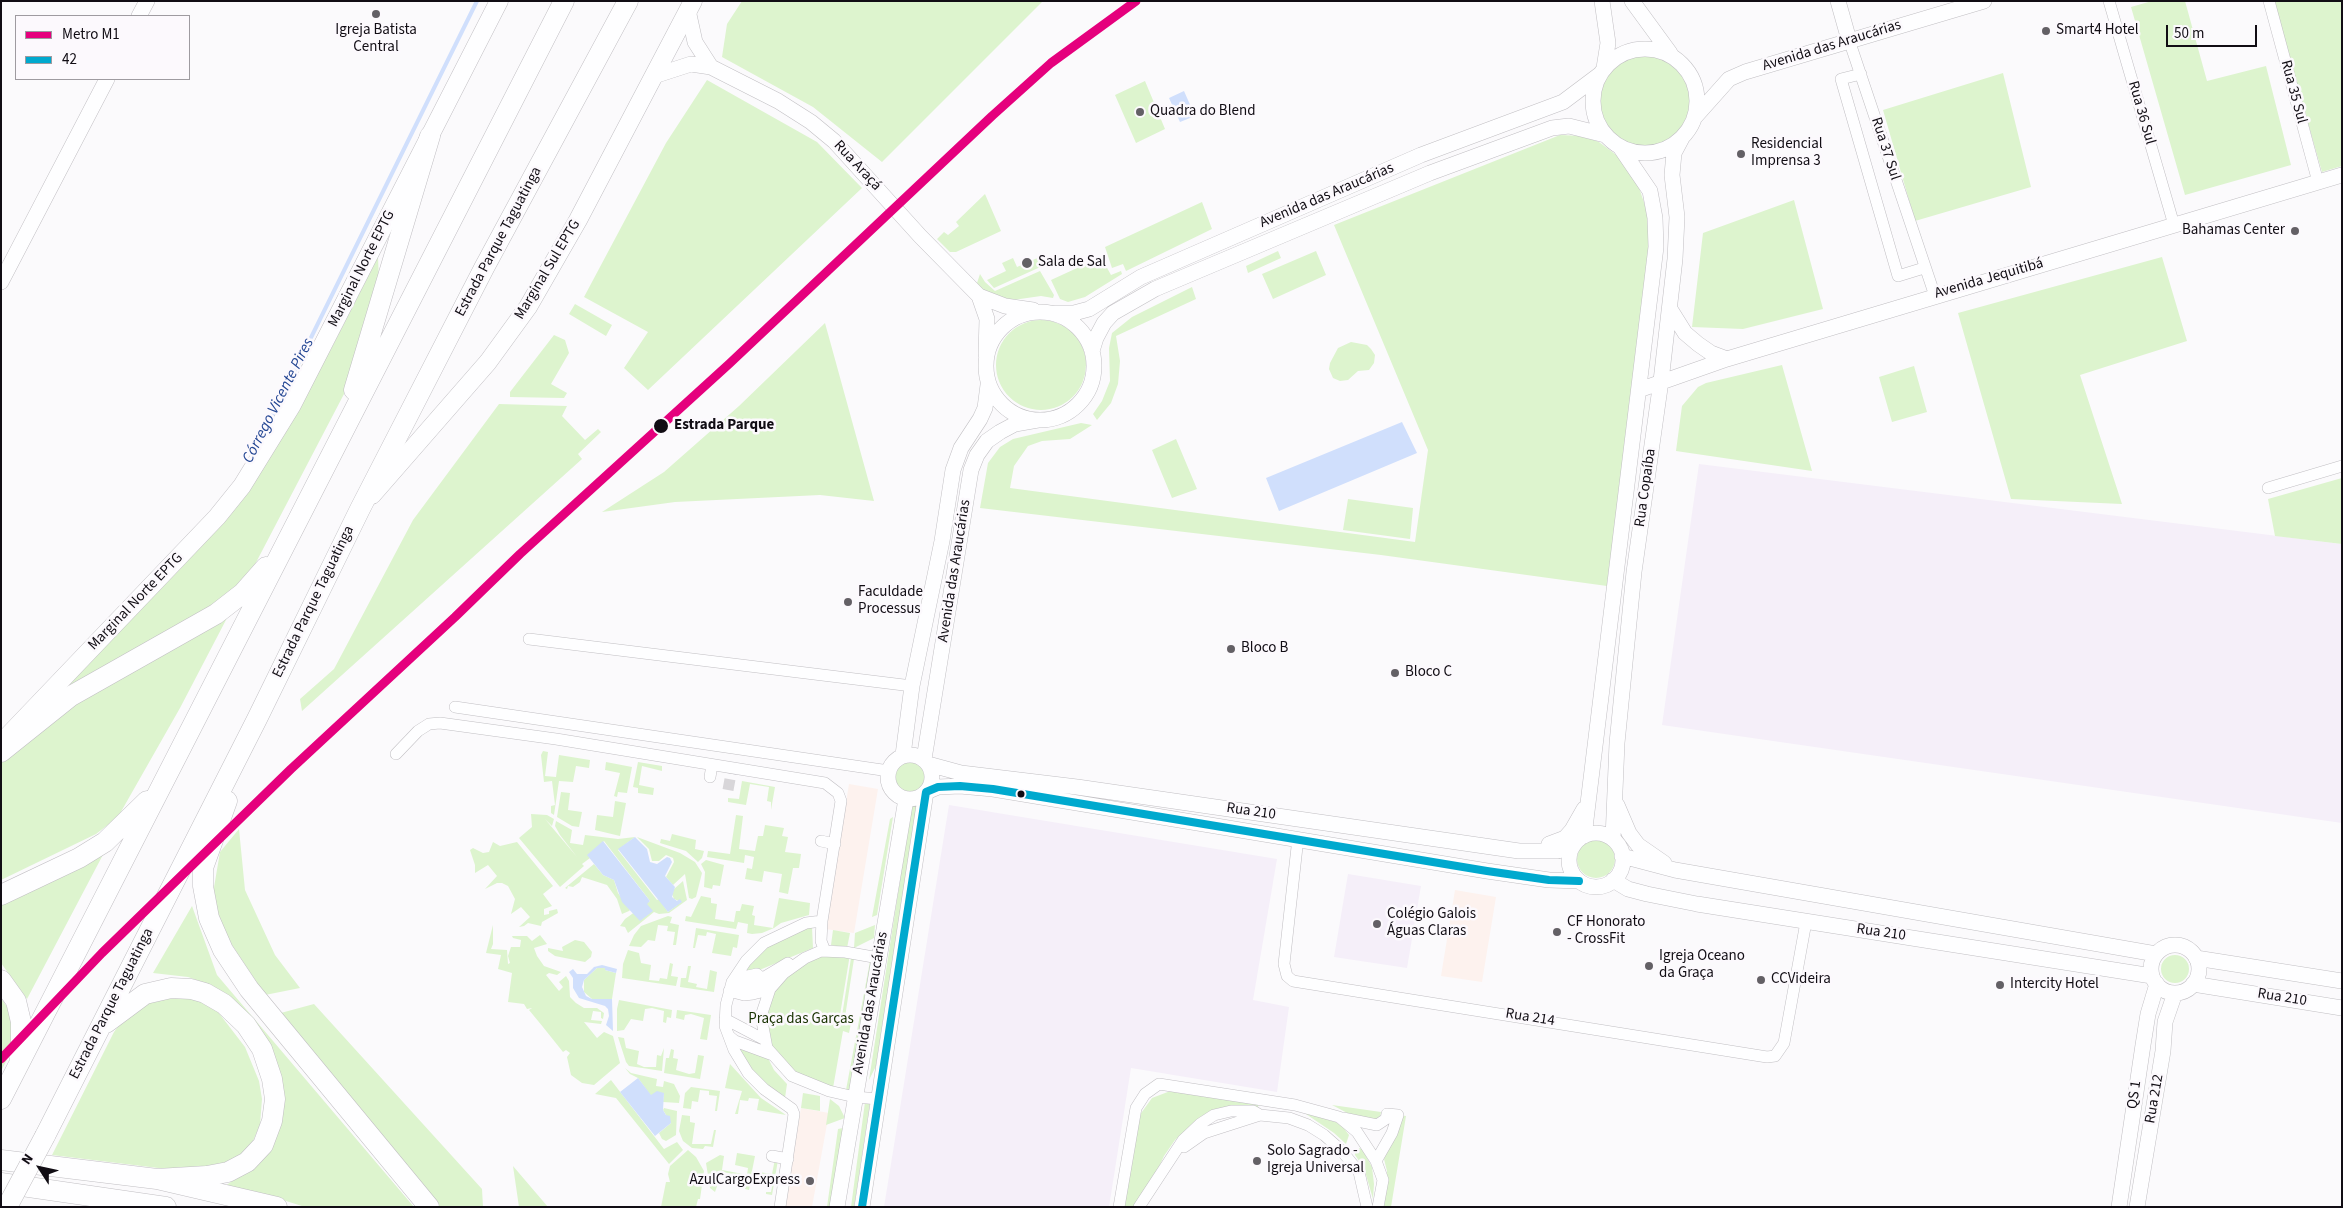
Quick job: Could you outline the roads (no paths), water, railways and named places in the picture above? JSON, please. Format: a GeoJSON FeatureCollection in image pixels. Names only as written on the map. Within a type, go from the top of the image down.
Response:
{"type":"FeatureCollection","features":[{"type":"Feature","properties":{"kind":"highway"},"geometry":{"type":"LineString","coordinates":[[1,1099],[564,1]]}},
{"type":"Feature","properties":{"kind":"highway","name":"Estrada Parque Taguatinga"},"geometry":{"type":"LineString","coordinates":[[7,1207],[257,720],[360,509],[484,268],[628,1]]}},
{"type":"Feature","properties":{"kind":"highway"},"geometry":{"type":"LineString","coordinates":[[338,442],[430,136]]}},
{"type":"Feature","properties":{"kind":"highway"},"geometry":{"type":"LineString","coordinates":[[1,752],[71,696],[216,614],[243,593],[288,540]]}},
{"type":"Feature","properties":{"kind":"highway"},"geometry":{"type":"LineString","coordinates":[[257,720],[203,868],[203,886],[209,918],[223,950],[249,989],[429,1207]]}},
{"type":"Feature","properties":{"kind":"highway"},"geometry":{"type":"LineString","coordinates":[[1,895],[79,858],[105,842],[162,785]]}},
{"type":"Feature","properties":{"kind":"highway"},"geometry":{"type":"LineString","coordinates":[[1,980],[16,1001],[21,1022],[21,1046],[13,1074]]}},
{"type":"Feature","properties":{"kind":"highway"},"geometry":{"type":"LineString","coordinates":[[100,1027],[145,994],[171,988],[191,989],[205,993],[224,1004],[246,1025],[262,1049],[272,1079],[275,1099],[272,1121],[263,1145],[247,1162],[228,1172],[207,1176],[157,1179]]}},
{"type":"Feature","properties":{"kind":"highway"},"geometry":{"type":"LineString","coordinates":[[1,1160],[157,1179],[277,1207]]}},
{"type":"Feature","properties":{"kind":"highway"},"geometry":{"type":"LineString","coordinates":[[1,1183],[166,1207]]}},
{"type":"Feature","properties":{"kind":"highway"},"geometry":{"type":"LineString","coordinates":[[91,1197],[110,1207]]}},
{"type":"Feature","properties":{"kind":"main road"},"geometry":{"type":"LineString","coordinates":[[140,15],[147,1]]}},
{"type":"Feature","properties":{"kind":"main road","name":"Marginal Norte EPTG"},"geometry":{"type":"LineString","coordinates":[[1,744],[217,517],[242,486],[292,405],[499,1]]}},
{"type":"Feature","properties":{"kind":"main road"},"geometry":{"type":"LineString","coordinates":[[1602,1],[1608,43],[1602,72],[1594,90],[1593,106],[1597,121],[1605,135],[1620,147],[1632,152],[1645,153],[1665,149],[1682,138],[1695,117],[1698,99],[1694,80],[1684,64],[1670,53],[1632,1]]}},
{"type":"Feature","properties":{"kind":"main road","name":"Rua 37 Sul"},"geometry":{"type":"LineString","coordinates":[[1838,1],[1849,40]]}},
{"type":"Feature","properties":{"kind":"main road","name":"Avenida das Araucárias"},"geometry":{"type":"LineString","coordinates":[[1695,117],[1728,79],[1745,72],[1984,1]]}},
{"type":"Feature","properties":{"kind":"main road"},"geometry":{"type":"LineString","coordinates":[[691,6],[695,42],[711,67]]}},
{"type":"Feature","properties":{"kind":"main road","name":"Marginal Sul EPTG"},"geometry":{"type":"LineString","coordinates":[[360,509],[488,362],[528,306],[578,220],[691,6]]}},
{"type":"Feature","properties":{"kind":"main road"},"geometry":{"type":"LineString","coordinates":[[1602,72],[1617,56],[1634,49],[1652,48],[1670,53]]}},
{"type":"Feature","properties":{"kind":"main road","name":"Rua Araçá"},"geometry":{"type":"LineString","coordinates":[[654,76],[691,64],[711,67],[778,101],[811,122],[834,141],[920,236],[979,296],[1005,306],[1047,312]]}},
{"type":"Feature","properties":{"kind":"main road","name":"Avenida das Araucárias"},"geometry":{"type":"LineString","coordinates":[[1047,312],[1074,314],[1089,309],[1141,277],[1422,155],[1563,102],[1602,72]]}},
{"type":"Feature","properties":{"kind":"main road"},"geometry":{"type":"LineString","coordinates":[[1,282],[106,80]]}},
{"type":"Feature","properties":{"kind":"main road","name":"Avenida das Araucárias"},"geometry":{"type":"LineString","coordinates":[[1092,350],[1100,330],[1113,313],[1155,289],[1430,173],[1552,128],[1569,126],[1605,135]]}},
{"type":"Feature","properties":{"kind":"main road","name":"Rua Copaíba"},"geometry":{"type":"LineString","coordinates":[[1613,839],[1617,743],[1634,572],[1670,309],[1677,217],[1672,175],[1674,153],[1682,138]]}},
{"type":"Feature","properties":{"kind":"main road","name":"Rua Copaíba"},"geometry":{"type":"LineString","coordinates":[[1579,840],[1587,804],[1656,247],[1655,218],[1650,191],[1620,147]]}},
{"type":"Feature","properties":{"kind":"main road"},"geometry":{"type":"LineString","coordinates":[[1422,155],[1430,173]]}},
{"type":"Feature","properties":{"kind":"main road","name":"Avenida Jequitibá"},"geometry":{"type":"LineString","coordinates":[[1639,390],[1727,359],[2342,175]]}},
{"type":"Feature","properties":{"kind":"main road","name":"Rua Araçá"},"geometry":{"type":"LineString","coordinates":[[979,296],[987,319],[986,354]]}},
{"type":"Feature","properties":{"kind":"main road"},"geometry":{"type":"LineString","coordinates":[[1670,309],[1685,332],[1698,344],[1712,353],[1727,359]]}},
{"type":"Feature","properties":{"kind":"main road"},"geometry":{"type":"LineString","coordinates":[[1047,312],[1071,321],[1084,334],[1092,350],[1093,377],[1088,390],[1081,401],[1069,412],[1054,418],[1038,420],[1022,418],[1008,410],[996,399],[988,385],[985,370],[986,354],[993,337],[1006,323],[1022,314],[1047,312]]}},
{"type":"Feature","properties":{"kind":"main road","name":"Avenida das Araucárias"},"geometry":{"type":"LineString","coordinates":[[903,756],[912,686],[943,540],[953,470],[961,448],[985,408],[988,385]]}},
{"type":"Feature","properties":{"kind":"main road","name":"Avenida das Araucárias"},"geometry":{"type":"LineString","coordinates":[[926,761],[971,470],[977,455],[987,442],[1000,432],[1016,424],[1038,420]]}},
{"type":"Feature","properties":{"kind":"main road"},"geometry":{"type":"LineString","coordinates":[[949,495],[957,501],[966,499]]}},
{"type":"Feature","properties":{"kind":"main road"},"geometry":{"type":"LineString","coordinates":[[943,540],[952,538],[960,544]]}},
{"type":"Feature","properties":{"kind":"main road"},"geometry":{"type":"LineString","coordinates":[[914,755],[926,761],[932,778],[926,792],[913,799],[906,799],[893,792],[890,786],[888,771],[892,764],[903,756],[914,755]]}},
{"type":"Feature","properties":{"kind":"main road","name":"Rua 210"},"geometry":{"type":"LineString","coordinates":[[926,761],[961,773],[1087,788],[1519,851],[1558,852],[1579,840]]}},
{"type":"Feature","properties":{"kind":"main road","name":"Rua 210"},"geometry":{"type":"LineString","coordinates":[[926,792],[938,787],[960,786],[993,790],[1298,838],[1541,879],[1579,881]]}},
{"type":"Feature","properties":{"kind":"main road","name":"Avenida das Araucárias"},"geometry":{"type":"LineString","coordinates":[[862,1207],[926,792]]}},
{"type":"Feature","properties":{"kind":"main road","name":"Avenida das Araucárias"},"geometry":{"type":"LineString","coordinates":[[837,1207],[906,799]]}},
{"type":"Feature","properties":{"kind":"main road"},"geometry":{"type":"LineString","coordinates":[[1614,800],[1629,833],[1638,845],[1675,870]]}},
{"type":"Feature","properties":{"kind":"main road"},"geometry":{"type":"LineString","coordinates":[[1519,851],[1557,842],[1565,838],[1580,820],[1587,804]]}},
{"type":"Feature","properties":{"kind":"main road"},"geometry":{"type":"LineString","coordinates":[[1599,833],[1613,839],[1621,850],[1622,865],[1613,880],[1596,887],[1579,881],[1572,874],[1569,864],[1570,854],[1579,840],[1599,833]]}},
{"type":"Feature","properties":{"kind":"main road","name":"Rua 210"},"geometry":{"type":"LineString","coordinates":[[1622,856],[1675,870],[2156,954]]}},
{"type":"Feature","properties":{"kind":"main road","name":"Rua 210"},"geometry":{"type":"LineString","coordinates":[[1613,880],[1628,889],[1646,894],[2154,980]]}},
{"type":"Feature","properties":{"kind":"main road"},"geometry":{"type":"LineString","coordinates":[[2169,945],[2185,947],[2196,958],[2198,972],[2192,984],[2182,991],[2175,992],[2162,989],[2154,980],[2152,961],[2156,954],[2169,945]]}},
{"type":"Feature","properties":{"kind":"main road","name":"Rua 210"},"geometry":{"type":"LineString","coordinates":[[2196,958],[2342,980]]}},
{"type":"Feature","properties":{"kind":"main road","name":"QS 1"},"geometry":{"type":"LineString","coordinates":[[2119,1207],[2142,1045],[2154,980]]}},
{"type":"Feature","properties":{"kind":"main road","name":"Rua 210"},"geometry":{"type":"LineString","coordinates":[[2192,984],[2342,1008]]}},
{"type":"Feature","properties":{"kind":"main road","name":"Rua 212"},"geometry":{"type":"LineString","coordinates":[[2137,1207],[2163,1051],[2165,1022],[2175,992]]}},
{"type":"Feature","properties":{"kind":"street","name":"Rua 36 Sul"},"geometry":{"type":"LineString","coordinates":[[2109,1],[2174,225]]}},
{"type":"Feature","properties":{"kind":"street","name":"Rua 35 Sul"},"geometry":{"type":"LineString","coordinates":[[2269,1],[2318,182]]}},
{"type":"Feature","properties":{"kind":"street","name":"Rua 37 Sul"},"geometry":{"type":"LineString","coordinates":[[1849,40],[1924,268],[1935,296]]}},
{"type":"Feature","properties":{"kind":"street"},"geometry":{"type":"LineString","coordinates":[[1861,74],[1841,79],[1898,276],[1924,268]]}},
{"type":"Feature","properties":{"kind":"street"},"geometry":{"type":"LineString","coordinates":[[2268,488],[2342,466]]}},
{"type":"Feature","properties":{"kind":"street"},"geometry":{"type":"LineString","coordinates":[[529,638],[912,686]]}},
{"type":"Feature","properties":{"kind":"street"},"geometry":{"type":"LineString","coordinates":[[455,707],[888,771]]}},
{"type":"Feature","properties":{"kind":"street"},"geometry":{"type":"LineString","coordinates":[[396,754],[418,731],[430,724],[440,723],[716,766],[825,784],[832,787],[838,793],[841,801],[822,921],[821,941],[825,951]]}},
{"type":"Feature","properties":{"kind":"street"},"geometry":{"type":"LineString","coordinates":[[714,778],[716,766]]}},
{"type":"Feature","properties":{"kind":"street"},"geometry":{"type":"LineString","coordinates":[[821,837],[835,840]]}},
{"type":"Feature","properties":{"kind":"street","name":"Rua 214"},"geometry":{"type":"LineString","coordinates":[[1298,838],[1284,964],[1287,976],[1293,981],[1767,1057],[1775,1056],[1784,1043],[1806,922]]}},
{"type":"Feature","properties":{"kind":"street"},"geometry":{"type":"LineString","coordinates":[[780,1207],[794,1120],[792,1109],[764,1089],[748,1073],[734,1050],[726,1027],[733,982],[746,961],[764,943],[806,924],[822,921]]}},
{"type":"Feature","properties":{"kind":"street"},"geometry":{"type":"LineString","coordinates":[[733,982],[744,996],[761,992],[784,973],[811,955],[825,951],[845,952],[879,958]]}},
{"type":"Feature","properties":{"kind":"street"},"geometry":{"type":"LineString","coordinates":[[733,982],[743,977],[757,974],[763,979],[806,953],[811,955]]}},
{"type":"Feature","properties":{"kind":"street"},"geometry":{"type":"LineString","coordinates":[[784,973],[770,990],[762,1010],[762,1027],[769,1048],[792,1076],[829,1091],[855,1097],[879,1099]]}},
{"type":"Feature","properties":{"kind":"street"},"geometry":{"type":"LineString","coordinates":[[726,1027],[769,1048]]}},
{"type":"Feature","properties":{"kind":"street"},"geometry":{"type":"LineString","coordinates":[[726,1027],[735,1040],[769,1048]]}},
{"type":"Feature","properties":{"kind":"street"},"geometry":{"type":"LineString","coordinates":[[1119,1207],[1136,1108],[1145,1094],[1159,1084],[1296,1105],[1372,1125],[1383,1122],[1387,1114],[1398,1116],[1392,1133],[1376,1161]]}},
{"type":"Feature","properties":{"kind":"street"},"geometry":{"type":"LineString","coordinates":[[1139,1207],[1183,1140],[1200,1124],[1214,1115],[1232,1111],[1253,1111],[1260,1115],[1289,1118],[1308,1125],[1324,1134],[1341,1150],[1359,1172],[1367,1207]]}},
{"type":"Feature","properties":{"kind":"street"},"geometry":{"type":"LineString","coordinates":[[1339,1117],[1357,1132],[1376,1161],[1383,1180],[1378,1207]]}},
{"type":"Feature","properties":{"kind":"street"},"geometry":{"type":"LineString","coordinates":[[772,1153],[788,1156]]}},
{"type":"Feature","properties":{"kind":"water"},"geometry":{"type":"Polygon","coordinates":[[[1184,91],[1195,116],[1180,122],[1169,98],[1184,91]]]}},
{"type":"Feature","properties":{"kind":"water"},"geometry":{"type":"Polygon","coordinates":[[[1402,422],[1417,453],[1279,511],[1266,478],[1402,422]]]}},
{"type":"Feature","properties":{"kind":"water"},"geometry":{"type":"Polygon","coordinates":[[[635,837],[647,849],[650,862],[657,864],[667,857],[672,862],[665,876],[675,887],[672,897],[677,901],[680,899],[682,902],[668,912],[618,849],[635,837]]]}},
{"type":"Feature","properties":{"kind":"water"},"geometry":{"type":"Polygon","coordinates":[[[603,841],[650,901],[647,904],[653,911],[640,921],[622,902],[614,880],[603,875],[587,855],[603,841]]]}},
{"type":"Feature","properties":{"kind":"water"},"geometry":{"type":"Polygon","coordinates":[[[602,965],[617,969],[616,973],[605,970],[605,968],[597,968],[584,980],[582,987],[586,996],[592,999],[612,999],[613,1031],[606,1025],[609,1016],[608,1009],[605,1006],[579,998],[573,988],[573,978],[569,972],[573,969],[577,974],[587,974],[594,967],[602,965]]]}},
{"type":"Feature","properties":{"kind":"water"},"geometry":{"type":"Polygon","coordinates":[[[638,1078],[651,1095],[657,1091],[664,1093],[663,1110],[666,1115],[670,1116],[671,1123],[655,1136],[620,1092],[638,1078]]]}},
{"type":"Feature","properties":{"kind":"waterway","name":"Córrego Vicente Pires"},"geometry":{"type":"LineString","coordinates":[[259,443],[477,1]]}},
{"type":"Feature","properties":{"kind":"tunnel"},"geometry":{"type":"LineString","coordinates":[[728,790],[732,768]]}},
{"type":"Feature","properties":{"kind":"metro line","name":"M1"},"geometry":{"type":"LineString","coordinates":[[1,1059],[102,953],[291,769],[520,554],[729,364],[992,116],[1051,63],[1136,1]]}},
{"type":"Feature","properties":{"kind":"place","name":"Igreja Batista Central"},"geometry":{"type":"Point","coordinates":[376,14]}},
{"type":"Feature","properties":{"kind":"place","name":"Smart4 Hotel"},"geometry":{"type":"Point","coordinates":[2046,31]}},
{"type":"Feature","properties":{"kind":"place","name":"Quadra do Blend"},"geometry":{"type":"Point","coordinates":[1140,112]}},
{"type":"Feature","properties":{"kind":"place","name":"Residencial Imprensa 3"},"geometry":{"type":"Point","coordinates":[1741,154]}},
{"type":"Feature","properties":{"kind":"place","name":"Bahamas Center"},"geometry":{"type":"Point","coordinates":[2295,231]}},
{"type":"Feature","properties":{"kind":"place","name":"Sala de Sal"},"geometry":{"type":"Point","coordinates":[1027,263]}},
{"type":"Feature","properties":{"kind":"place","name":"Estrada Parque"},"geometry":{"type":"Point","coordinates":[661,426]}},
{"type":"Feature","properties":{"kind":"place","name":"Faculdade Processus"},"geometry":{"type":"Point","coordinates":[848,602]}},
{"type":"Feature","properties":{"kind":"place","name":"Bloco B"},"geometry":{"type":"Point","coordinates":[1231,649]}},
{"type":"Feature","properties":{"kind":"place","name":"Bloco C"},"geometry":{"type":"Point","coordinates":[1395,673]}},
{"type":"Feature","properties":{"kind":"place","name":"Colégio Galois Águas Claras"},"geometry":{"type":"Point","coordinates":[1377,924]}},
{"type":"Feature","properties":{"kind":"place","name":"CF Honorato - CrossFit"},"geometry":{"type":"Point","coordinates":[1557,932]}},
{"type":"Feature","properties":{"kind":"place","name":"Igreja Oceano da Graça"},"geometry":{"type":"Point","coordinates":[1649,966]}},
{"type":"Feature","properties":{"kind":"place","name":"CCVideira"},"geometry":{"type":"Point","coordinates":[1761,980]}},
{"type":"Feature","properties":{"kind":"place","name":"Intercity Hotel"},"geometry":{"type":"Point","coordinates":[2000,985]}},
{"type":"Feature","properties":{"kind":"place","name":"Solo Sagrado - Igreja Universal"},"geometry":{"type":"Point","coordinates":[1257,1161]}},
{"type":"Feature","properties":{"kind":"place","name":"AzulCargoExpress"},"geometry":{"type":"Point","coordinates":[810,1181]}},
{"type":"Feature","properties":{"kind":"park label","name":"Praça das Garças"},"geometry":{"type":"Point","coordinates":[801,1020]}}]}
